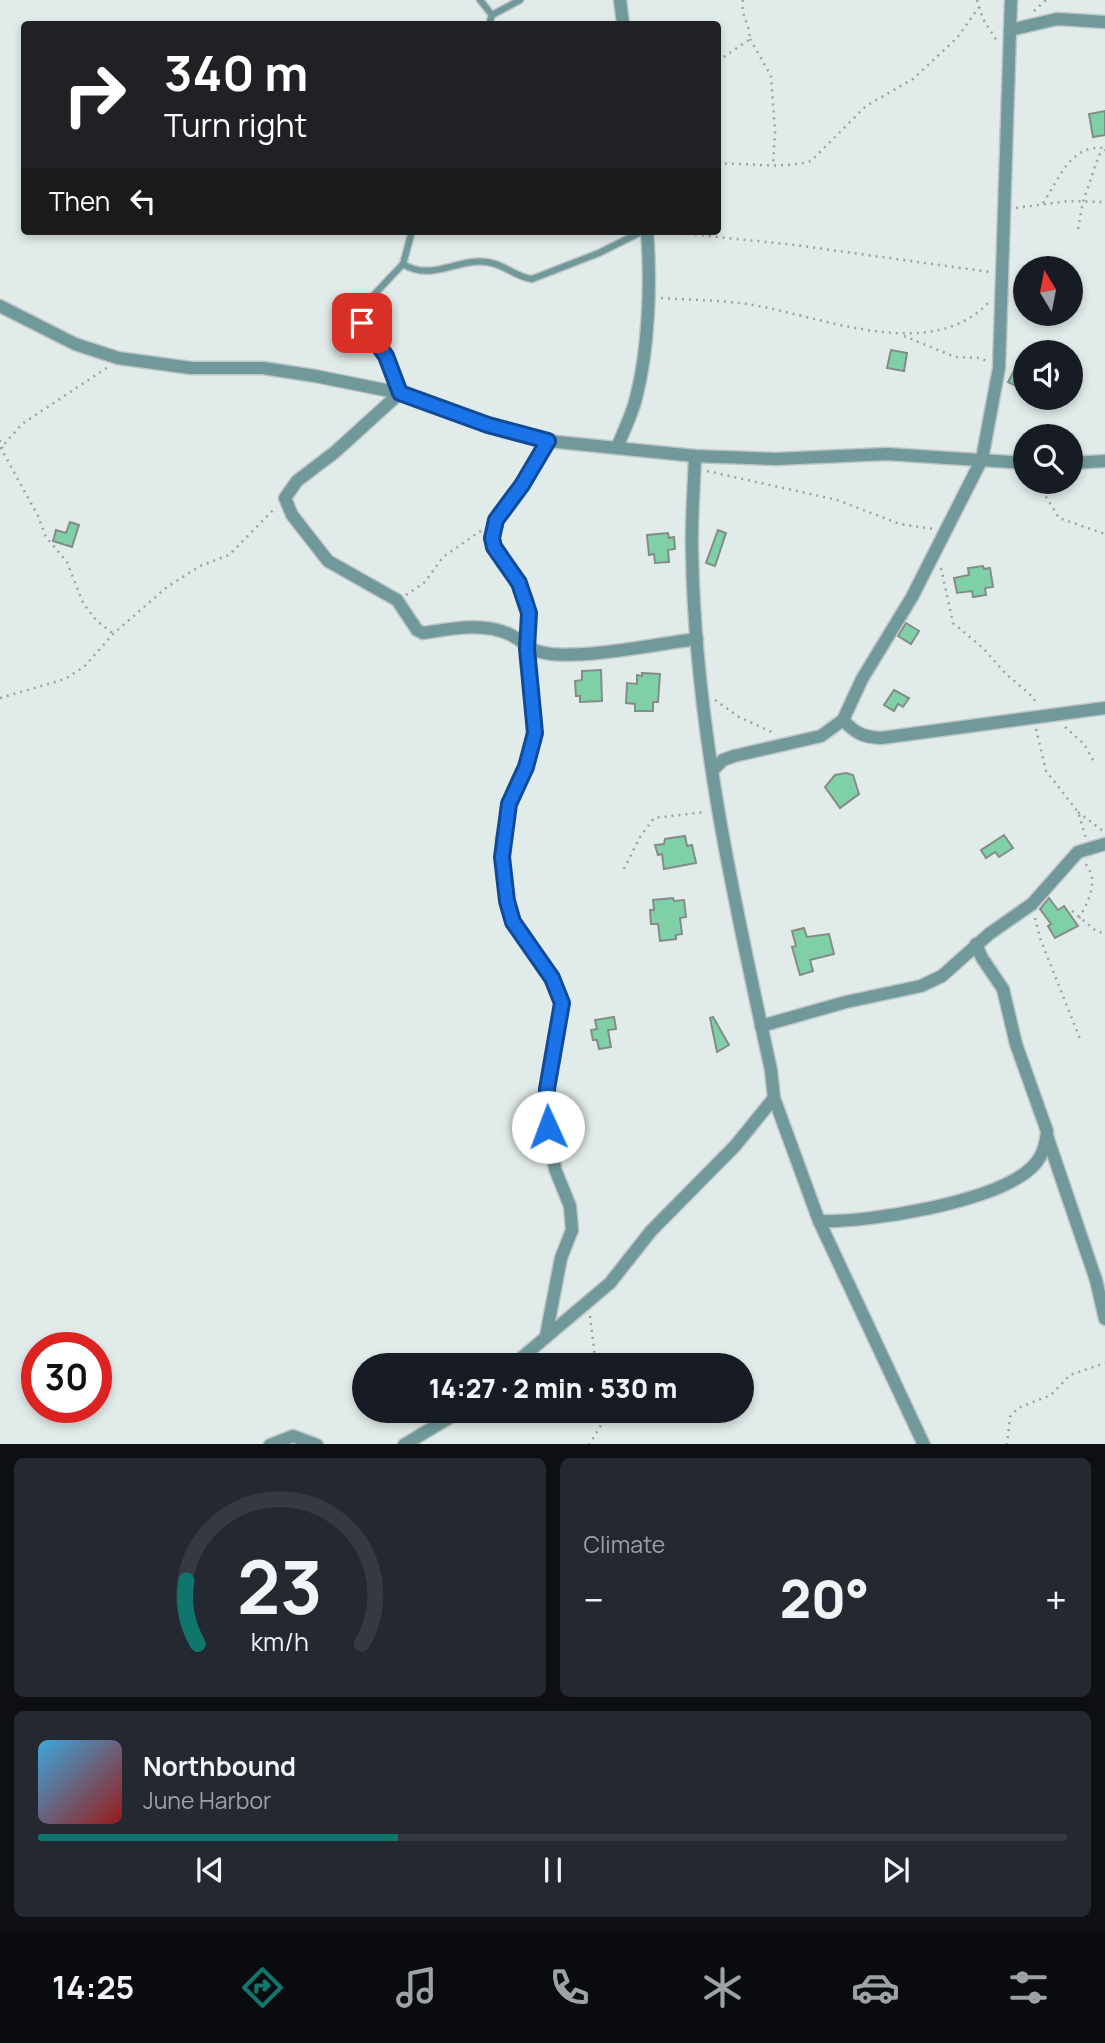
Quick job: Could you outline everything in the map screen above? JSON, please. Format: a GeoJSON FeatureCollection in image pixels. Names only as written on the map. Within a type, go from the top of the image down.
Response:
{"type":"FeatureCollection","features":[{"type":"Feature","properties":{"kind":"street"},"geometry":{"type":"LineString","coordinates":[[620,0],[623,21]]}},
{"type":"Feature","properties":{"kind":"street"},"geometry":{"type":"LineString","coordinates":[[713,770],[723,760],[734,756],[821,736],[843,720],[862,679],[907,606],[982,459],[999,368],[1011,0]]}},
{"type":"Feature","properties":{"kind":"street"},"geometry":{"type":"LineString","coordinates":[[1010,30],[1057,19],[1105,22]]}},
{"type":"Feature","properties":{"kind":"street"},"geometry":{"type":"LineString","coordinates":[[617,448],[636,400],[648,297],[645,235]]}},
{"type":"Feature","properties":{"kind":"street"},"geometry":{"type":"LineString","coordinates":[[0,306],[75,344],[118,358],[191,368],[263,368],[400,393],[488,425],[548,441],[617,448],[695,462],[861,454],[1013,462]]}},
{"type":"Feature","properties":{"kind":"street"},"geometry":{"type":"LineString","coordinates":[[400,393],[335,452],[297,481],[285,498],[292,515],[328,561],[397,600],[417,631],[423,633],[471,627],[498,629],[512,635],[527,649],[570,654],[697,639]]}},
{"type":"Feature","properties":{"kind":"street"},"geometry":{"type":"LineString","coordinates":[[547,1336],[561,1258],[572,1230],[570,1206],[555,1169],[547,1112],[547,1089],[562,1003],[552,978],[513,922],[507,901],[502,857],[509,804],[526,767],[535,733],[527,649],[527,600],[519,583],[494,547],[492,538],[496,520],[522,485],[548,441]]}},
{"type":"Feature","properties":{"kind":"street"},"geometry":{"type":"LineString","coordinates":[[1083,462],[1105,461]]}},
{"type":"Feature","properties":{"kind":"street"},"geometry":{"type":"LineString","coordinates":[[695,462],[692,552],[702,691],[713,770],[774,1098],[819,1221],[924,1444]]}},
{"type":"Feature","properties":{"kind":"street"},"geometry":{"type":"LineString","coordinates":[[843,720],[854,732],[864,737],[881,738],[1105,708]]}},
{"type":"Feature","properties":{"kind":"street"},"geometry":{"type":"LineString","coordinates":[[761,1026],[846,1002],[921,986],[942,976],[976,944],[1032,904],[1078,852],[1105,844]]}},
{"type":"Feature","properties":{"kind":"street"},"geometry":{"type":"LineString","coordinates":[[976,944],[1003,989],[1016,1044],[1096,1280],[1105,1319]]}},
{"type":"Feature","properties":{"kind":"street"},"geometry":{"type":"LineString","coordinates":[[527,1353],[615,1277],[672,1208],[735,1146],[774,1098]]}},
{"type":"Feature","properties":{"kind":"street"},"geometry":{"type":"LineString","coordinates":[[819,1221],[855,1220],[893,1214],[994,1189],[1030,1169],[1040,1158],[1047,1134]]}},
{"type":"Feature","properties":{"kind":"street"},"geometry":{"type":"LineString","coordinates":[[404,1444],[440,1423]]}},
{"type":"Feature","properties":{"kind":"street"},"geometry":{"type":"LineString","coordinates":[[270,1444],[293,1436],[317,1444]]}},
{"type":"Feature","properties":{"kind":"lane"},"geometry":{"type":"LineString","coordinates":[[480,0],[492,15]]}},
{"type":"Feature","properties":{"kind":"lane"},"geometry":{"type":"LineString","coordinates":[[490,21],[492,15],[520,0]]}},
{"type":"Feature","properties":{"kind":"lane"},"geometry":{"type":"LineString","coordinates":[[400,393],[386,356],[364,330],[361,315],[376,292],[403,264],[411,235]]}},
{"type":"Feature","properties":{"kind":"lane"},"geometry":{"type":"LineString","coordinates":[[403,264],[413,270],[434,272],[484,261],[500,264],[522,277],[533,279],[637,235]]}},
{"type":"Feature","properties":{"kind":"path"},"geometry":{"type":"LineString","coordinates":[[743,0],[742,11],[750,39],[771,76],[775,132],[773,164]]}},
{"type":"Feature","properties":{"kind":"path"},"geometry":{"type":"LineString","coordinates":[[977,0],[983,19],[1010,62]]}},
{"type":"Feature","properties":{"kind":"path"},"geometry":{"type":"LineString","coordinates":[[721,164],[800,164],[811,161],[866,106],[913,79],[957,38],[979,7]]}},
{"type":"Feature","properties":{"kind":"path"},"geometry":{"type":"LineString","coordinates":[[721,59],[750,39]]}},
{"type":"Feature","properties":{"kind":"path"},"geometry":{"type":"LineString","coordinates":[[1043,203],[1069,161],[1080,151],[1092,147],[1105,149]]}},
{"type":"Feature","properties":{"kind":"path"},"geometry":{"type":"LineString","coordinates":[[1077,229],[1099,155],[1105,149]]}},
{"type":"Feature","properties":{"kind":"path"},"geometry":{"type":"LineString","coordinates":[[1006,210],[1043,203],[1105,202]]}},
{"type":"Feature","properties":{"kind":"path"},"geometry":{"type":"LineString","coordinates":[[648,297],[750,304],[902,334],[935,332],[977,314],[1003,280],[795,245],[698,235]]}},
{"type":"Feature","properties":{"kind":"path"},"geometry":{"type":"LineString","coordinates":[[902,334],[931,349],[955,357],[980,358],[999,368]]}},
{"type":"Feature","properties":{"kind":"path"},"geometry":{"type":"LineString","coordinates":[[1,449],[22,425],[118,358]]}},
{"type":"Feature","properties":{"kind":"path"},"geometry":{"type":"LineString","coordinates":[[0,440],[1,449],[38,516],[49,544],[67,562],[83,603],[96,620],[113,634]]}},
{"type":"Feature","properties":{"kind":"path"},"geometry":{"type":"LineString","coordinates":[[695,462],[837,500],[913,527],[927,530],[947,527]]}},
{"type":"Feature","properties":{"kind":"path"},"geometry":{"type":"LineString","coordinates":[[1044,494],[1059,518],[1105,534]]}},
{"type":"Feature","properties":{"kind":"path"},"geometry":{"type":"LineString","coordinates":[[0,698],[65,678],[84,667],[113,634],[182,576],[229,555],[285,498]]}},
{"type":"Feature","properties":{"kind":"path"},"geometry":{"type":"LineString","coordinates":[[397,600],[418,589],[443,557],[496,520]]}},
{"type":"Feature","properties":{"kind":"path"},"geometry":{"type":"LineString","coordinates":[[937,548],[953,623],[1034,698],[1032,716],[1046,771],[1078,812],[1105,832]]}},
{"type":"Feature","properties":{"kind":"path"},"geometry":{"type":"LineString","coordinates":[[702,691],[739,717],[783,736]]}},
{"type":"Feature","properties":{"kind":"path"},"geometry":{"type":"LineString","coordinates":[[1058,714],[1063,724],[1084,744],[1095,764]]}},
{"type":"Feature","properties":{"kind":"path"},"geometry":{"type":"LineString","coordinates":[[624,869],[640,837],[654,818],[720,809]]}},
{"type":"Feature","properties":{"kind":"path"},"geometry":{"type":"LineString","coordinates":[[1078,812],[1087,841],[1085,860],[1092,884],[1087,906],[1079,918]]}},
{"type":"Feature","properties":{"kind":"path"},"geometry":{"type":"LineString","coordinates":[[1032,904],[1040,938],[1080,1039]]}},
{"type":"Feature","properties":{"kind":"path"},"geometry":{"type":"LineString","coordinates":[[1072,911],[1095,930],[1105,934]]}},
{"type":"Feature","properties":{"kind":"path"},"geometry":{"type":"LineString","coordinates":[[588,1302],[594,1353]]}},
{"type":"Feature","properties":{"kind":"path"},"geometry":{"type":"LineString","coordinates":[[1007,1444],[1010,1417],[1018,1408],[1051,1395],[1070,1375],[1105,1363]]}},
{"type":"Feature","properties":{"kind":"path"},"geometry":{"type":"LineString","coordinates":[[589,1444],[602,1423]]}},
{"type":"Feature","properties":{"kind":"building"},"geometry":{"type":"Polygon","coordinates":[[[1105,111],[1105,135],[1093,137],[1089,114],[1105,111]]]}},
{"type":"Feature","properties":{"kind":"building"},"geometry":{"type":"Polygon","coordinates":[[[891,350],[907,353],[904,371],[887,368],[891,350]]]}},
{"type":"Feature","properties":{"kind":"building"},"geometry":{"type":"Polygon","coordinates":[[[70,522],[79,525],[72,547],[53,541],[56,530],[66,533],[70,522]]]}},
{"type":"Feature","properties":{"kind":"building"},"geometry":{"type":"Polygon","coordinates":[[[718,530],[726,533],[715,566],[706,563],[718,530]]]}},
{"type":"Feature","properties":{"kind":"building"},"geometry":{"type":"Polygon","coordinates":[[[668,533],[669,538],[674,537],[675,549],[668,550],[669,562],[655,563],[654,554],[649,555],[647,535],[668,533]]]}},
{"type":"Feature","properties":{"kind":"building"},"geometry":{"type":"Polygon","coordinates":[[[983,566],[984,569],[990,568],[993,587],[985,588],[986,595],[973,597],[972,591],[957,593],[954,578],[969,575],[968,568],[983,566]]]}},
{"type":"Feature","properties":{"kind":"building"},"geometry":{"type":"Polygon","coordinates":[[[906,623],[919,631],[911,644],[898,636],[906,623]]]}},
{"type":"Feature","properties":{"kind":"building"},"geometry":{"type":"Polygon","coordinates":[[[601,670],[602,701],[580,702],[580,696],[576,696],[575,681],[582,680],[582,671],[601,670]]]}},
{"type":"Feature","properties":{"kind":"building"},"geometry":{"type":"Polygon","coordinates":[[[642,673],[660,674],[658,702],[653,702],[653,711],[635,711],[635,704],[626,703],[627,683],[637,684],[637,675],[642,676],[642,673]]]}},
{"type":"Feature","properties":{"kind":"building"},"geometry":{"type":"Polygon","coordinates":[[[894,690],[909,698],[903,707],[898,704],[894,711],[884,705],[894,690]]]}},
{"type":"Feature","properties":{"kind":"building"},"geometry":{"type":"Polygon","coordinates":[[[835,775],[853,775],[859,794],[840,808],[825,787],[835,775]]]}},
{"type":"Feature","properties":{"kind":"building"},"geometry":{"type":"Polygon","coordinates":[[[1004,835],[1013,848],[999,857],[995,852],[986,858],[981,850],[1004,835]]]}},
{"type":"Feature","properties":{"kind":"building"},"geometry":{"type":"Polygon","coordinates":[[[685,836],[687,846],[692,845],[696,863],[664,869],[662,854],[658,855],[655,845],[664,844],[665,839],[685,836]]]}},
{"type":"Feature","properties":{"kind":"building"},"geometry":{"type":"Polygon","coordinates":[[[673,898],[674,901],[684,900],[686,917],[680,918],[682,934],[676,935],[676,939],[660,941],[658,924],[651,924],[650,910],[654,910],[653,900],[673,898]]]}},
{"type":"Feature","properties":{"kind":"building"},"geometry":{"type":"Polygon","coordinates":[[[1049,898],[1058,910],[1064,906],[1078,926],[1055,938],[1048,926],[1051,924],[1040,909],[1049,898]]]}},
{"type":"Feature","properties":{"kind":"building"},"geometry":{"type":"Polygon","coordinates":[[[804,928],[807,937],[829,934],[834,954],[810,960],[813,971],[800,975],[792,947],[796,946],[792,931],[804,928]]]}},
{"type":"Feature","properties":{"kind":"building"},"geometry":{"type":"Polygon","coordinates":[[[614,1017],[616,1029],[608,1030],[611,1047],[599,1049],[591,1030],[597,1029],[595,1020],[614,1017]]]}},
{"type":"Feature","properties":{"kind":"building"},"geometry":{"type":"Polygon","coordinates":[[[713,1017],[729,1045],[717,1052],[710,1018],[713,1017]]]}},
{"type":"Feature","properties":{"kind":"route"},"geometry":{"type":"LineString","coordinates":[[362,323],[364,330],[386,356],[400,393],[488,425],[548,441],[522,485],[496,520],[492,538],[498,554],[519,583],[527,600],[529,613],[527,649],[535,733],[526,767],[514,787],[509,804],[508,821],[502,839],[502,857],[507,901],[513,922],[552,978],[562,1003],[547,1089],[548,1127]]}}]}
